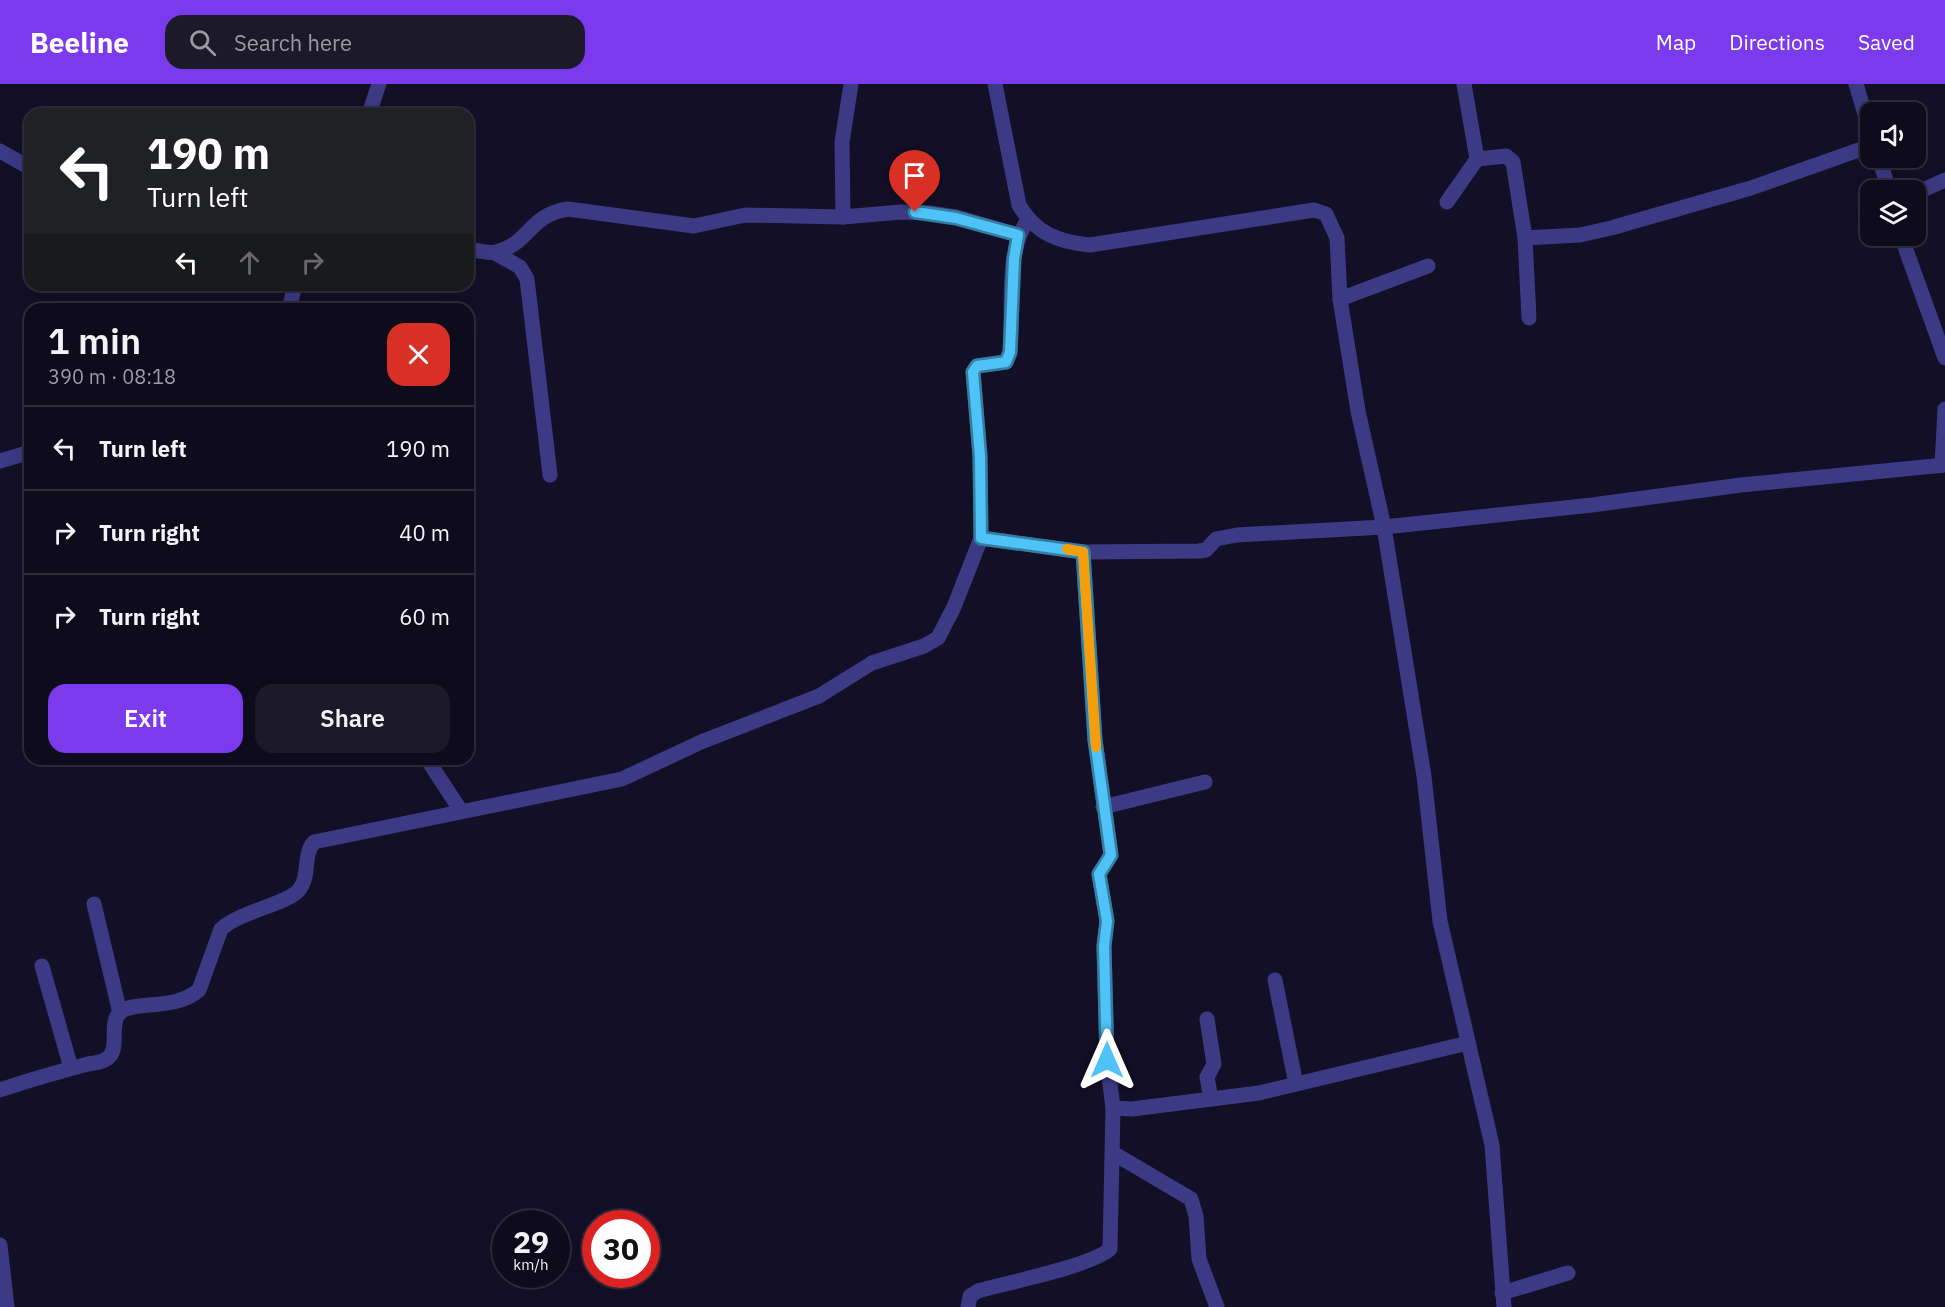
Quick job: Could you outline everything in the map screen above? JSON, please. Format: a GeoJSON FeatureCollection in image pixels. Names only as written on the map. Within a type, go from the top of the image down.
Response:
{"type":"FeatureCollection","features":[{"type":"Feature","properties":{"kind":"street"},"geometry":{"type":"LineString","coordinates":[[371,108],[379,84]]}},
{"type":"Feature","properties":{"kind":"street"},"geometry":{"type":"LineString","coordinates":[[843,217],[842,142],[851,84]]}},
{"type":"Feature","properties":{"kind":"street"},"geometry":{"type":"LineString","coordinates":[[995,84],[1014,191],[1028,220],[1047,236],[1069,243],[1090,245],[1314,210],[1326,214],[1337,238],[1340,299],[1358,411],[1384,527],[1424,776],[1440,921],[1492,1145],[1503,1300],[1568,1273]]}},
{"type":"Feature","properties":{"kind":"street"},"geometry":{"type":"LineString","coordinates":[[1447,202],[1477,159],[1464,84]]}},
{"type":"Feature","properties":{"kind":"street"},"geometry":{"type":"LineString","coordinates":[[1856,84],[1861,102]]}},
{"type":"Feature","properties":{"kind":"street"},"geometry":{"type":"LineString","coordinates":[[1526,238],[1580,235],[1604,230],[1751,188],[1860,150]]}},
{"type":"Feature","properties":{"kind":"street"},"geometry":{"type":"LineString","coordinates":[[0,151],[24,165]]}},
{"type":"Feature","properties":{"kind":"street"},"geometry":{"type":"LineString","coordinates":[[1477,159],[1500,156],[1510,158],[1526,238],[1529,318]]}},
{"type":"Feature","properties":{"kind":"street"},"geometry":{"type":"LineString","coordinates":[[1926,188],[1945,180]]}},
{"type":"Feature","properties":{"kind":"street"},"geometry":{"type":"LineString","coordinates":[[495,253],[519,242],[538,220],[553,212],[568,209],[694,226],[745,215],[843,217],[901,212],[929,213],[1018,235]]}},
{"type":"Feature","properties":{"kind":"street"},"geometry":{"type":"LineString","coordinates":[[120,1013],[128,1009],[168,1005],[191,997],[198,990],[221,928],[254,910],[296,893],[303,885],[308,849],[314,842],[622,778],[701,742],[819,696],[872,663],[938,638],[944,630],[981,538],[980,456],[973,372],[977,366],[1006,362],[1010,352],[1014,259],[1018,235],[1028,220]]}},
{"type":"Feature","properties":{"kind":"street"},"geometry":{"type":"LineString","coordinates":[[1905,246],[1945,358]]}},
{"type":"Feature","properties":{"kind":"street"},"geometry":{"type":"LineString","coordinates":[[474,250],[495,253],[511,260],[527,279],[550,475]]}},
{"type":"Feature","properties":{"kind":"street"},"geometry":{"type":"LineString","coordinates":[[1340,299],[1428,266]]}},
{"type":"Feature","properties":{"kind":"street"},"geometry":{"type":"LineString","coordinates":[[981,538],[1083,552],[1199,551],[1206,550],[1216,539],[1237,535],[1384,527],[1592,506],[1741,485],[1944,465],[1945,409]]}},
{"type":"Feature","properties":{"kind":"street"},"geometry":{"type":"LineString","coordinates":[[0,461],[24,454]]}},
{"type":"Feature","properties":{"kind":"street"},"geometry":{"type":"LineString","coordinates":[[968,1307],[970,1296],[978,1291],[1066,1267],[1104,1254],[1110,1249],[1113,1108],[1107,1060],[1104,946],[1107,914],[1099,874],[1111,855],[1095,740],[1083,552]]}},
{"type":"Feature","properties":{"kind":"street"},"geometry":{"type":"LineString","coordinates":[[431,765],[461,811]]}},
{"type":"Feature","properties":{"kind":"street"},"geometry":{"type":"LineString","coordinates":[[1103,807],[1205,782]]}},
{"type":"Feature","properties":{"kind":"street"},"geometry":{"type":"LineString","coordinates":[[0,1090],[105,1060],[110,1056],[116,1022],[120,1013],[94,904]]}},
{"type":"Feature","properties":{"kind":"street"},"geometry":{"type":"LineString","coordinates":[[42,966],[71,1068]]}},
{"type":"Feature","properties":{"kind":"street"},"geometry":{"type":"LineString","coordinates":[[1275,980],[1296,1084]]}},
{"type":"Feature","properties":{"kind":"street"},"geometry":{"type":"LineString","coordinates":[[1207,1019],[1214,1064],[1207,1077],[1211,1099]]}},
{"type":"Feature","properties":{"kind":"street"},"geometry":{"type":"LineString","coordinates":[[1113,1108],[1120,1110],[1259,1093],[1468,1043]]}},
{"type":"Feature","properties":{"kind":"street"},"geometry":{"type":"LineString","coordinates":[[1113,1153],[1191,1199],[1196,1216],[1199,1259],[1218,1307]]}},
{"type":"Feature","properties":{"kind":"street"},"geometry":{"type":"LineString","coordinates":[[0,1245],[7,1307]]}},
{"type":"Feature","properties":{"kind":"slow traffic"},"geometry":{"type":"LineString","coordinates":[[1067,549],[1083,552],[1096,747]]}},
{"type":"Feature","properties":{"kind":"route"},"geometry":{"type":"LineString","coordinates":[[915,212],[956,218],[1018,235],[1014,259],[1010,352],[1006,362],[977,366],[973,372],[980,456],[981,538],[1083,552],[1095,740],[1111,855],[1099,874],[1107,921],[1104,946],[1107,1060]]}}]}
